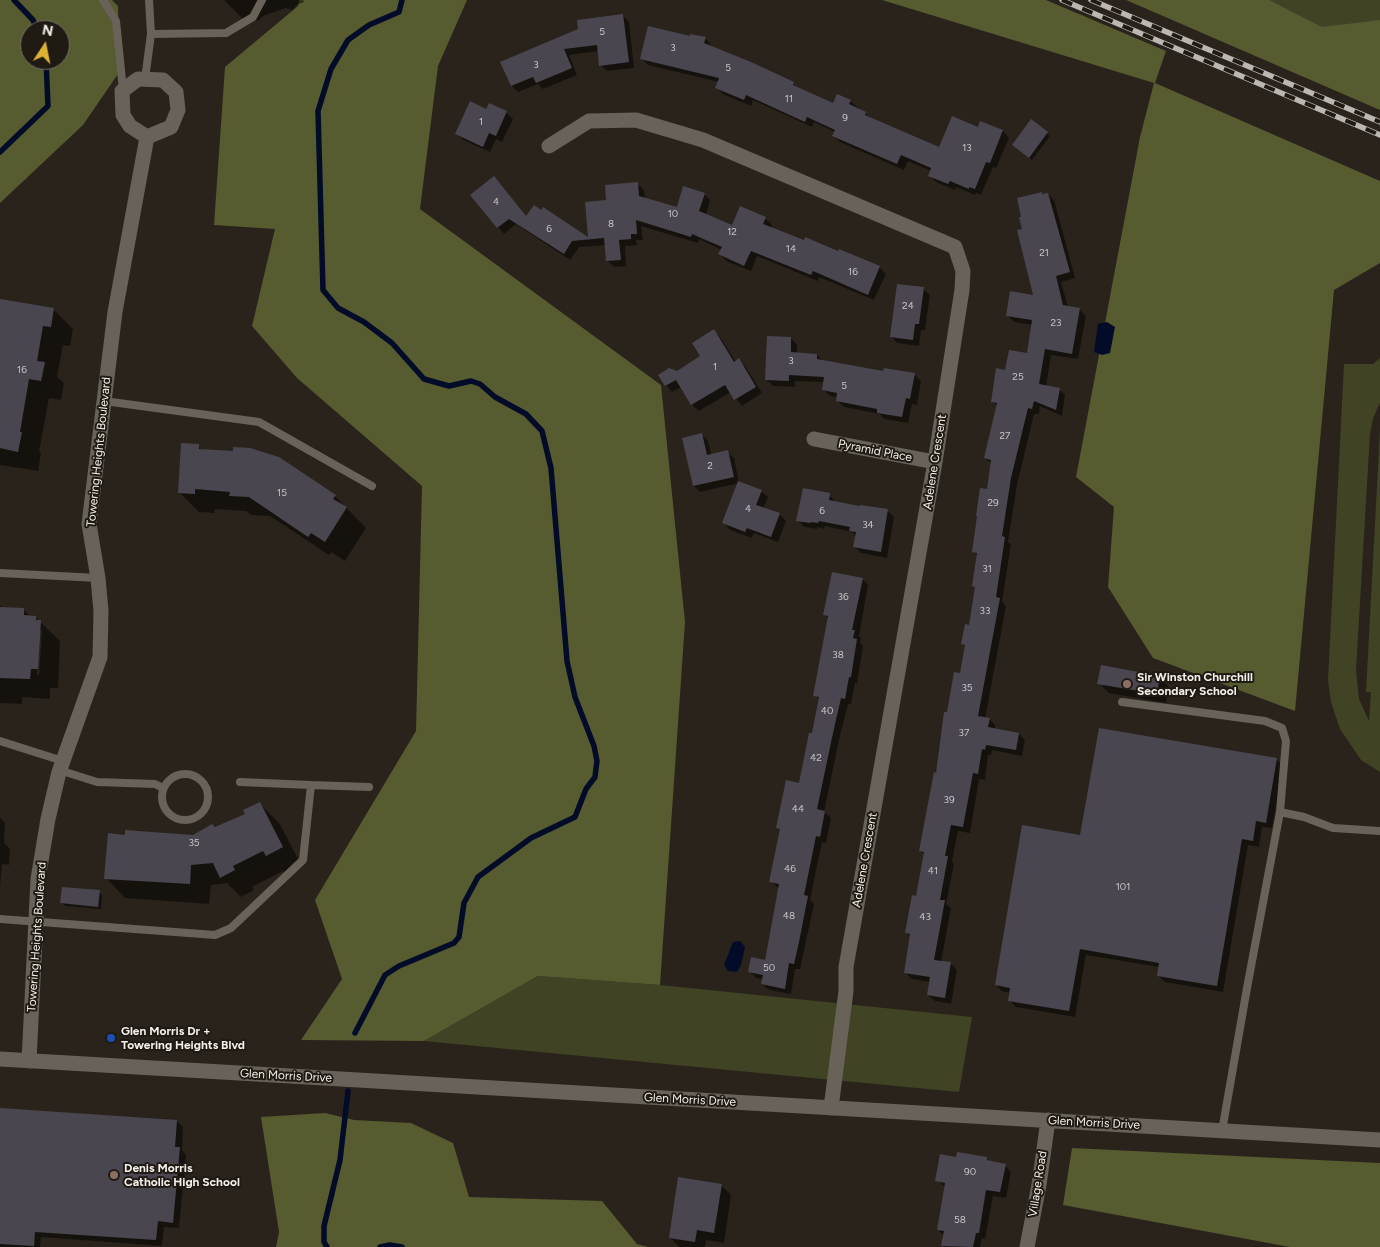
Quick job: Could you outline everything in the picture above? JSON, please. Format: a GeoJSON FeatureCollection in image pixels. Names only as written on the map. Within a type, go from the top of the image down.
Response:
{"type":"FeatureCollection","features":[{"type":"Feature","properties":{"kind":"street"},"geometry":{"type":"LineString","coordinates":[[138,79],[145,79],[163,80],[176,92],[178,110],[172,127],[148,137],[130,126],[123,115],[123,90],[138,79]]}},
{"type":"Feature","properties":{"kind":"street","name":"Adelene Crescent"},"geometry":{"type":"LineString","coordinates":[[549,146],[589,122],[636,120],[703,140],[954,247],[963,271],[962,290],[935,462],[846,967],[846,991],[831,1108]]}},
{"type":"Feature","properties":{"kind":"street","name":"Towering Heights Boulevard"},"geometry":{"type":"LineString","coordinates":[[29,1061],[38,879],[48,819],[61,766],[100,657],[101,611],[98,578],[89,524],[115,312],[148,137]]}},
{"type":"Feature","properties":{"kind":"street","name":"Pyramid Place"},"geometry":{"type":"LineString","coordinates":[[814,439],[935,462]]}},
{"type":"Feature","properties":{"kind":"street","name":"Glen Morris Drive"},"geometry":{"type":"LineString","coordinates":[[0,1059],[1380,1140]]}},
{"type":"Feature","properties":{"kind":"street","name":"Village Road"},"geometry":{"type":"LineString","coordinates":[[1027,1247],[1039,1185],[1048,1120]]}},
{"type":"Feature","properties":{"kind":"lane"},"geometry":{"type":"LineString","coordinates":[[103,0],[116,21],[123,90]]}},
{"type":"Feature","properties":{"kind":"lane"},"geometry":{"type":"LineString","coordinates":[[145,79],[150,34],[149,0]]}},
{"type":"Feature","properties":{"kind":"lane"},"geometry":{"type":"LineString","coordinates":[[150,34],[226,33],[253,17],[262,0]]}},
{"type":"Feature","properties":{"kind":"lane"},"geometry":{"type":"LineString","coordinates":[[104,401],[259,422],[372,486]]}},
{"type":"Feature","properties":{"kind":"lane"},"geometry":{"type":"LineString","coordinates":[[0,573],[98,578]]}},
{"type":"Feature","properties":{"kind":"lane"},"geometry":{"type":"LineString","coordinates":[[1122,702],[1265,721],[1282,728],[1286,741],[1280,812],[1248,978],[1222,1130]]}},
{"type":"Feature","properties":{"kind":"lane"},"geometry":{"type":"LineString","coordinates":[[0,741],[97,782],[155,784],[163,788]]}},
{"type":"Feature","properties":{"kind":"lane"},"geometry":{"type":"LineString","coordinates":[[187,773],[194,775],[205,784],[208,791],[207,806],[198,817],[190,820],[174,817],[164,806],[162,798],[163,788],[173,777],[187,773]]}},
{"type":"Feature","properties":{"kind":"lane"},"geometry":{"type":"LineString","coordinates":[[240,782],[369,787]]}},
{"type":"Feature","properties":{"kind":"lane"},"geometry":{"type":"LineString","coordinates":[[0,919],[215,935],[231,928],[303,860],[311,785]]}},
{"type":"Feature","properties":{"kind":"lane"},"geometry":{"type":"LineString","coordinates":[[1280,812],[1304,817],[1333,828],[1380,831]]}},
{"type":"Feature","properties":{"kind":"green space"},"geometry":{"type":"Polygon","coordinates":[[[0,0],[112,0],[118,6],[120,71],[83,125],[0,203],[0,0]]]}},
{"type":"Feature","properties":{"kind":"green space"},"geometry":{"type":"Polygon","coordinates":[[[299,0],[467,0],[438,66],[420,209],[661,385],[685,622],[660,985],[538,976],[424,1041],[301,1040],[342,979],[315,900],[416,731],[422,486],[297,378],[252,326],[275,229],[214,225],[225,67],[298,6],[299,0]]]}},
{"type":"Feature","properties":{"kind":"green space"},"geometry":{"type":"Polygon","coordinates":[[[882,0],[1046,0],[1166,51],[1155,83],[1380,181],[1380,263],[1334,290],[1295,711],[1153,658],[1108,587],[1114,507],[1076,477],[1140,137],[1154,83],[882,0]]]}},
{"type":"Feature","properties":{"kind":"green space"},"geometry":{"type":"Polygon","coordinates":[[[1126,0],[1269,0],[1322,27],[1380,20],[1380,110],[1126,0]]]}},
{"type":"Feature","properties":{"kind":"green space"},"geometry":{"type":"Polygon","coordinates":[[[1237,0],[1380,0],[1380,57],[1237,0]]]}},
{"type":"Feature","properties":{"kind":"green space"},"geometry":{"type":"Polygon","coordinates":[[[1380,358],[1380,402],[1373,419],[1370,434],[1356,670],[1359,699],[1369,721],[1371,692],[1366,692],[1380,429],[1380,772],[1361,760],[1340,729],[1331,702],[1328,680],[1344,364],[1373,364],[1380,358]]]}},
{"type":"Feature","properties":{"kind":"green space"},"geometry":{"type":"Polygon","coordinates":[[[538,976],[660,985],[972,1017],[959,1092],[424,1041],[538,976]]]}},
{"type":"Feature","properties":{"kind":"green space"},"geometry":{"type":"Polygon","coordinates":[[[325,1113],[354,1120],[411,1123],[453,1143],[469,1197],[602,1201],[637,1244],[648,1247],[276,1247],[279,1232],[261,1117],[325,1113]]]}},
{"type":"Feature","properties":{"kind":"green space"},"geometry":{"type":"Polygon","coordinates":[[[1072,1148],[1380,1163],[1380,1247],[1290,1247],[1063,1205],[1072,1148]]]}},
{"type":"Feature","properties":{"kind":"water"},"geometry":{"type":"Polygon","coordinates":[[[1107,322],[1115,327],[1110,353],[1102,355],[1094,352],[1098,324],[1107,322]]]}},
{"type":"Feature","properties":{"kind":"water"},"geometry":{"type":"Polygon","coordinates":[[[740,941],[745,947],[741,965],[737,972],[728,971],[724,965],[733,942],[740,941]]]}},
{"type":"Feature","properties":{"kind":"building"},"geometry":{"type":"Polygon","coordinates":[[[623,14],[629,62],[599,66],[597,45],[564,49],[572,68],[536,83],[533,77],[511,86],[500,62],[578,29],[577,20],[623,14]]]}},
{"type":"Feature","properties":{"kind":"building"},"geometry":{"type":"Polygon","coordinates":[[[648,26],[690,36],[690,34],[706,37],[704,43],[794,82],[793,85],[833,103],[837,94],[851,100],[849,104],[866,112],[865,115],[939,147],[952,116],[978,127],[980,121],[1003,130],[990,163],[986,162],[975,189],[969,187],[969,189],[950,181],[948,184],[928,176],[931,168],[901,155],[897,164],[832,136],[835,130],[807,117],[805,122],[746,95],[744,100],[715,88],[719,78],[640,59],[648,26]]]}},
{"type":"Feature","properties":{"kind":"building"},"geometry":{"type":"Polygon","coordinates":[[[470,101],[486,109],[489,103],[507,111],[496,136],[489,133],[483,147],[455,134],[470,101]]]}},
{"type":"Feature","properties":{"kind":"building"},"geometry":{"type":"Polygon","coordinates":[[[1031,119],[1048,132],[1029,158],[1012,145],[1031,119]]]}},
{"type":"Feature","properties":{"kind":"building"},"geometry":{"type":"Polygon","coordinates":[[[494,176],[526,216],[534,205],[541,210],[543,207],[588,237],[585,202],[606,200],[605,185],[638,182],[639,196],[677,207],[683,186],[705,193],[699,211],[732,225],[740,206],[766,217],[763,224],[804,240],[805,237],[838,251],[839,249],[880,266],[868,295],[813,271],[811,275],[751,251],[744,266],[718,254],[722,247],[692,234],[691,237],[636,220],[637,234],[631,234],[631,239],[619,240],[621,260],[606,261],[604,238],[572,241],[564,254],[509,219],[497,228],[470,195],[494,176]]]}},
{"type":"Feature","properties":{"kind":"building"},"geometry":{"type":"Polygon","coordinates":[[[1042,192],[1042,194],[1048,193],[1070,272],[1056,276],[1063,305],[1080,308],[1072,354],[1045,349],[1039,384],[1060,388],[1056,410],[1034,401],[1032,409],[1028,408],[1011,478],[1002,536],[1005,537],[996,597],[1000,598],[978,716],[990,718],[988,727],[1019,733],[1016,750],[986,745],[985,750],[982,749],[978,774],[973,773],[963,827],[951,825],[945,856],[948,856],[940,900],[945,900],[934,960],[951,962],[945,998],[927,995],[930,977],[904,973],[910,934],[905,933],[912,895],[916,896],[924,852],[919,851],[934,772],[936,773],[944,712],[947,712],[954,672],[960,673],[965,645],[961,644],[965,624],[969,625],[975,587],[972,586],[977,553],[972,552],[976,516],[980,488],[987,489],[991,460],[984,458],[997,403],[991,402],[996,368],[1005,370],[1009,350],[1027,353],[1032,320],[1006,316],[1010,291],[1033,295],[1017,230],[1022,229],[1017,198],[1042,192]]]}},
{"type":"Feature","properties":{"kind":"building"},"geometry":{"type":"Polygon","coordinates":[[[897,284],[924,287],[919,324],[915,324],[913,340],[890,337],[897,284]]]}},
{"type":"Feature","properties":{"kind":"building"},"geometry":{"type":"Polygon","coordinates":[[[0,299],[54,308],[51,327],[43,326],[37,361],[45,362],[41,381],[29,379],[18,452],[0,448],[0,299]]]}},
{"type":"Feature","properties":{"kind":"building"},"geometry":{"type":"Polygon","coordinates":[[[714,329],[734,362],[739,358],[756,387],[734,400],[725,385],[691,405],[676,380],[665,386],[658,375],[669,368],[677,371],[700,356],[692,343],[714,329]]]}},
{"type":"Feature","properties":{"kind":"building"},"geometry":{"type":"Polygon","coordinates":[[[767,336],[791,337],[791,352],[817,354],[817,359],[883,371],[884,368],[915,373],[910,399],[906,398],[902,417],[877,413],[877,409],[836,401],[837,393],[822,390],[824,377],[789,375],[789,381],[765,380],[767,336]]]}},
{"type":"Feature","properties":{"kind":"building"},"geometry":{"type":"Polygon","coordinates":[[[702,433],[707,455],[728,450],[734,477],[693,486],[682,438],[702,433]]]}},
{"type":"Feature","properties":{"kind":"building"},"geometry":{"type":"Polygon","coordinates":[[[181,443],[199,444],[199,449],[233,451],[233,447],[250,448],[279,457],[336,495],[333,499],[347,507],[325,542],[311,533],[308,537],[249,497],[229,496],[230,492],[195,489],[195,494],[178,493],[181,443]]]}},
{"type":"Feature","properties":{"kind":"building"},"geometry":{"type":"Polygon","coordinates":[[[738,481],[762,490],[756,505],[780,513],[771,537],[747,528],[745,532],[722,523],[738,481]]]}},
{"type":"Feature","properties":{"kind":"building"},"geometry":{"type":"Polygon","coordinates":[[[803,488],[830,493],[829,500],[888,509],[881,552],[853,547],[856,532],[849,531],[850,527],[819,521],[818,523],[811,523],[796,521],[803,488]]]}},
{"type":"Feature","properties":{"kind":"building"},"geometry":{"type":"Polygon","coordinates":[[[832,572],[863,578],[852,630],[855,630],[853,638],[857,639],[851,677],[849,677],[845,699],[841,698],[817,809],[825,811],[820,837],[816,836],[804,895],[808,896],[799,942],[794,964],[789,963],[785,989],[761,984],[763,975],[748,972],[751,957],[765,960],[779,884],[769,882],[780,829],[776,828],[786,780],[799,783],[809,733],[812,733],[819,697],[813,696],[828,616],[823,615],[832,572]]]}},
{"type":"Feature","properties":{"kind":"building"},"geometry":{"type":"Polygon","coordinates":[[[0,607],[24,608],[24,615],[36,616],[36,620],[41,620],[38,669],[31,669],[30,679],[0,678],[0,607]]]}},
{"type":"Feature","properties":{"kind":"building"},"geometry":{"type":"Polygon","coordinates":[[[1101,665],[1160,676],[1157,694],[1097,684],[1101,665]]]}},
{"type":"Feature","properties":{"kind":"building"},"geometry":{"type":"Polygon","coordinates":[[[1099,728],[1277,758],[1266,823],[1256,821],[1253,841],[1242,839],[1217,986],[1157,976],[1159,963],[1080,949],[1069,1011],[1008,1001],[1010,988],[995,985],[1022,825],[1080,835],[1099,728]]]}},
{"type":"Feature","properties":{"kind":"building"},"geometry":{"type":"Polygon","coordinates":[[[260,802],[283,847],[266,856],[263,851],[233,866],[235,870],[220,878],[213,863],[191,865],[190,884],[104,879],[108,833],[125,835],[125,830],[193,835],[212,824],[215,827],[245,814],[243,810],[260,802]]]}},
{"type":"Feature","properties":{"kind":"building"},"geometry":{"type":"Polygon","coordinates":[[[62,887],[100,890],[98,907],[60,903],[62,887]]]}},
{"type":"Feature","properties":{"kind":"building","name":"Denis Morris Catholic High School"},"geometry":{"type":"Polygon","coordinates":[[[0,1108],[177,1120],[175,1147],[180,1147],[173,1223],[158,1221],[156,1240],[35,1232],[34,1246],[0,1244],[0,1108]]]}},
{"type":"Feature","properties":{"kind":"building"},"geometry":{"type":"Polygon","coordinates":[[[957,1152],[987,1157],[987,1160],[1006,1164],[1000,1192],[986,1190],[979,1233],[976,1233],[973,1247],[941,1246],[944,1231],[937,1230],[945,1183],[935,1181],[940,1154],[956,1157],[957,1152]]]}},
{"type":"Feature","properties":{"kind":"building"},"geometry":{"type":"Polygon","coordinates":[[[678,1177],[722,1184],[714,1233],[697,1230],[695,1242],[669,1238],[678,1177]]]}},
{"type":"Feature","properties":{"kind":"waterway"},"geometry":{"type":"LineString","coordinates":[[14,0],[33,20]]}},
{"type":"Feature","properties":{"kind":"waterway"},"geometry":{"type":"LineString","coordinates":[[355,1033],[385,975],[399,966],[454,943],[459,937],[464,903],[478,877],[531,838],[575,817],[586,789],[595,777],[597,761],[594,746],[575,697],[567,661],[551,468],[542,431],[526,414],[495,397],[480,384],[471,381],[449,386],[424,379],[392,343],[364,322],[338,308],[323,290],[318,111],[331,69],[348,40],[369,25],[399,12],[402,0]]}},
{"type":"Feature","properties":{"kind":"waterway"},"geometry":{"type":"LineString","coordinates":[[0,152],[48,106],[46,70]]}},
{"type":"Feature","properties":{"kind":"waterway"},"geometry":{"type":"LineString","coordinates":[[327,1247],[324,1242],[324,1226],[340,1160],[348,1091]]}},
{"type":"Feature","properties":{"kind":"waterway"},"geometry":{"type":"LineString","coordinates":[[380,1247],[390,1245],[402,1247]]}},
{"type":"Feature","properties":{"kind":"railway"},"geometry":{"type":"LineString","coordinates":[[1062,0],[1380,135]]}},
{"type":"Feature","properties":{"kind":"railway"},"geometry":{"type":"LineString","coordinates":[[1091,0],[1380,122]]}},
{"type":"Feature","properties":{"kind":"place","name":"Sir Winston Churchill Secondary School"},"geometry":{"type":"Point","coordinates":[1127,684]}},
{"type":"Feature","properties":{"kind":"place","name":"Glen Morris Dr + Towering Heights Blvd"},"geometry":{"type":"Point","coordinates":[111,1038]}},
{"type":"Feature","properties":{"kind":"place","name":"Denis Morris Catholic High School"},"geometry":{"type":"Point","coordinates":[114,1175]}}]}
